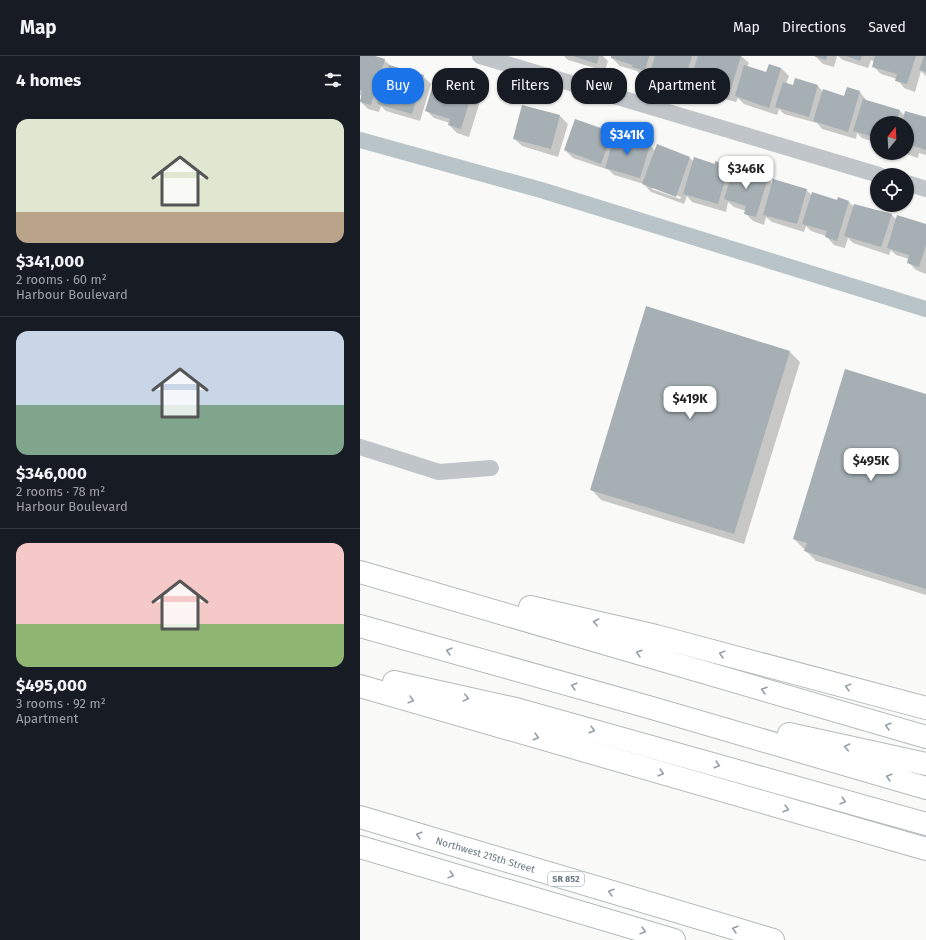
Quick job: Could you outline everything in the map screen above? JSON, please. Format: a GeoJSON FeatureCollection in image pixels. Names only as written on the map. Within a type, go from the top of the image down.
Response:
{"type":"FeatureCollection","features":[{"type":"Feature","properties":{"kind":"main road"},"geometry":{"type":"LineString","coordinates":[[360,568],[656,636],[926,708]]}},
{"type":"Feature","properties":{"kind":"main road"},"geometry":{"type":"LineString","coordinates":[[360,572],[926,737]]}},
{"type":"Feature","properties":{"kind":"main road"},"geometry":{"type":"LineString","coordinates":[[360,626],[652,708],[926,788]]}},
{"type":"Feature","properties":{"kind":"main road"},"geometry":{"type":"LineString","coordinates":[[360,675],[516,709],[926,824]]}},
{"type":"Feature","properties":{"kind":"main road"},"geometry":{"type":"LineString","coordinates":[[360,686],[926,849]]}},
{"type":"Feature","properties":{"kind":"main road"},"geometry":{"type":"LineString","coordinates":[[652,708],[719,715],[774,731],[926,764]]}},
{"type":"Feature","properties":{"kind":"main road","name":"Northwest 215th Street"},"geometry":{"type":"LineString","coordinates":[[360,818],[773,940]]}},
{"type":"Feature","properties":{"kind":"main road"},"geometry":{"type":"LineString","coordinates":[[360,847],[674,940]]}},
{"type":"Feature","properties":{"kind":"street"},"geometry":{"type":"LineString","coordinates":[[480,56],[510,60],[870,172]]}},
{"type":"Feature","properties":{"kind":"street"},"geometry":{"type":"LineString","coordinates":[[914,185],[926,189]]}},
{"type":"Feature","properties":{"kind":"street"},"geometry":{"type":"LineString","coordinates":[[360,447],[439,472],[491,468]]}},
{"type":"Feature","properties":{"kind":"building"},"geometry":{"type":"Polygon","coordinates":[[[360,56],[375,56],[385,59],[382,68],[372,68],[371,105],[360,102],[362,91],[360,90],[360,56]]]}},
{"type":"Feature","properties":{"kind":"building"},"geometry":{"type":"Polygon","coordinates":[[[573,56],[599,56],[597,64],[573,56]]]}},
{"type":"Feature","properties":{"kind":"building"},"geometry":{"type":"Polygon","coordinates":[[[611,56],[649,56],[646,68],[635,68],[632,67],[633,65],[611,58],[611,56]]]}},
{"type":"Feature","properties":{"kind":"building"},"geometry":{"type":"Polygon","coordinates":[[[655,56],[692,56],[688,68],[651,68],[655,56]]]}},
{"type":"Feature","properties":{"kind":"building"},"geometry":{"type":"Polygon","coordinates":[[[698,56],[741,56],[730,92],[730,68],[694,68],[698,56]]]}},
{"type":"Feature","properties":{"kind":"building"},"geometry":{"type":"Polygon","coordinates":[[[814,56],[827,56],[826,60],[814,56]]]}},
{"type":"Feature","properties":{"kind":"building"},"geometry":{"type":"Polygon","coordinates":[[[846,56],[862,56],[860,61],[846,56]]]}},
{"type":"Feature","properties":{"kind":"building"},"geometry":{"type":"Polygon","coordinates":[[[875,56],[916,56],[907,84],[895,81],[897,74],[872,67],[875,56]]]}},
{"type":"Feature","properties":{"kind":"building"},"geometry":{"type":"Polygon","coordinates":[[[924,56],[926,56],[926,72],[919,70],[924,56]]]}},
{"type":"Feature","properties":{"kind":"building"},"geometry":{"type":"Polygon","coordinates":[[[769,64],[781,68],[769,108],[735,96],[744,65],[766,72],[769,64]]]}},
{"type":"Feature","properties":{"kind":"building"},"geometry":{"type":"Polygon","coordinates":[[[389,65],[400,68],[388,68],[389,65]]]}},
{"type":"Feature","properties":{"kind":"building"},"geometry":{"type":"Polygon","coordinates":[[[795,78],[818,85],[809,117],[775,107],[783,82],[793,85],[795,78]]]}},
{"type":"Feature","properties":{"kind":"building"},"geometry":{"type":"Polygon","coordinates":[[[847,87],[860,91],[848,132],[813,121],[823,89],[844,96],[847,87]]]}},
{"type":"Feature","properties":{"kind":"building"},"geometry":{"type":"Polygon","coordinates":[[[432,88],[432,104],[469,104],[461,129],[448,125],[450,119],[425,111],[432,88]]]}},
{"type":"Feature","properties":{"kind":"building"},"geometry":{"type":"Polygon","coordinates":[[[863,99],[900,110],[898,116],[870,116],[870,136],[853,131],[863,99]]]}},
{"type":"Feature","properties":{"kind":"building"},"geometry":{"type":"Polygon","coordinates":[[[377,104],[415,104],[412,114],[377,104]]]}},
{"type":"Feature","properties":{"kind":"building"},"geometry":{"type":"Polygon","coordinates":[[[522,105],[560,115],[551,149],[513,139],[522,105]]]}},
{"type":"Feature","properties":{"kind":"building"},"geometry":{"type":"Polygon","coordinates":[[[905,111],[926,117],[926,150],[914,146],[914,116],[904,116],[905,111]]]}},
{"type":"Feature","properties":{"kind":"building"},"geometry":{"type":"Polygon","coordinates":[[[575,119],[612,132],[601,164],[564,150],[575,119]]]}},
{"type":"Feature","properties":{"kind":"building"},"geometry":{"type":"Polygon","coordinates":[[[616,132],[628,135],[627,137],[650,145],[640,178],[605,168],[616,132]]]}},
{"type":"Feature","properties":{"kind":"building"},"geometry":{"type":"Polygon","coordinates":[[[657,144],[690,157],[676,197],[642,184],[657,144]]]}},
{"type":"Feature","properties":{"kind":"building"},"geometry":{"type":"Polygon","coordinates":[[[694,157],[715,164],[715,161],[729,166],[718,204],[683,194],[694,157]]]}},
{"type":"Feature","properties":{"kind":"building"},"geometry":{"type":"Polygon","coordinates":[[[734,167],[768,178],[756,217],[744,214],[746,206],[724,199],[734,167]]]}},
{"type":"Feature","properties":{"kind":"building"},"geometry":{"type":"Polygon","coordinates":[[[773,179],[807,189],[797,224],[763,215],[773,179]]]}},
{"type":"Feature","properties":{"kind":"building"},"geometry":{"type":"Polygon","coordinates":[[[812,192],[837,200],[838,197],[849,201],[837,241],[825,237],[827,231],[802,224],[812,192]]]}},
{"type":"Feature","properties":{"kind":"building"},"geometry":{"type":"Polygon","coordinates":[[[854,204],[870,208],[870,212],[884,212],[892,214],[881,247],[844,236],[854,204]]]}},
{"type":"Feature","properties":{"kind":"building"},"geometry":{"type":"Polygon","coordinates":[[[897,215],[926,224],[926,245],[919,267],[907,263],[909,255],[887,248],[897,215]]]}},
{"type":"Feature","properties":{"kind":"building"},"geometry":{"type":"Polygon","coordinates":[[[646,306],[790,351],[734,534],[590,490],[646,306]]]}},
{"type":"Feature","properties":{"kind":"building"},"geometry":{"type":"Polygon","coordinates":[[[845,369],[926,394],[926,589],[804,551],[807,543],[793,539],[845,369]]]}},
{"type":"Feature","properties":{"kind":"waterway"},"geometry":{"type":"LineString","coordinates":[[360,140],[541,190],[926,309]]}}]}
